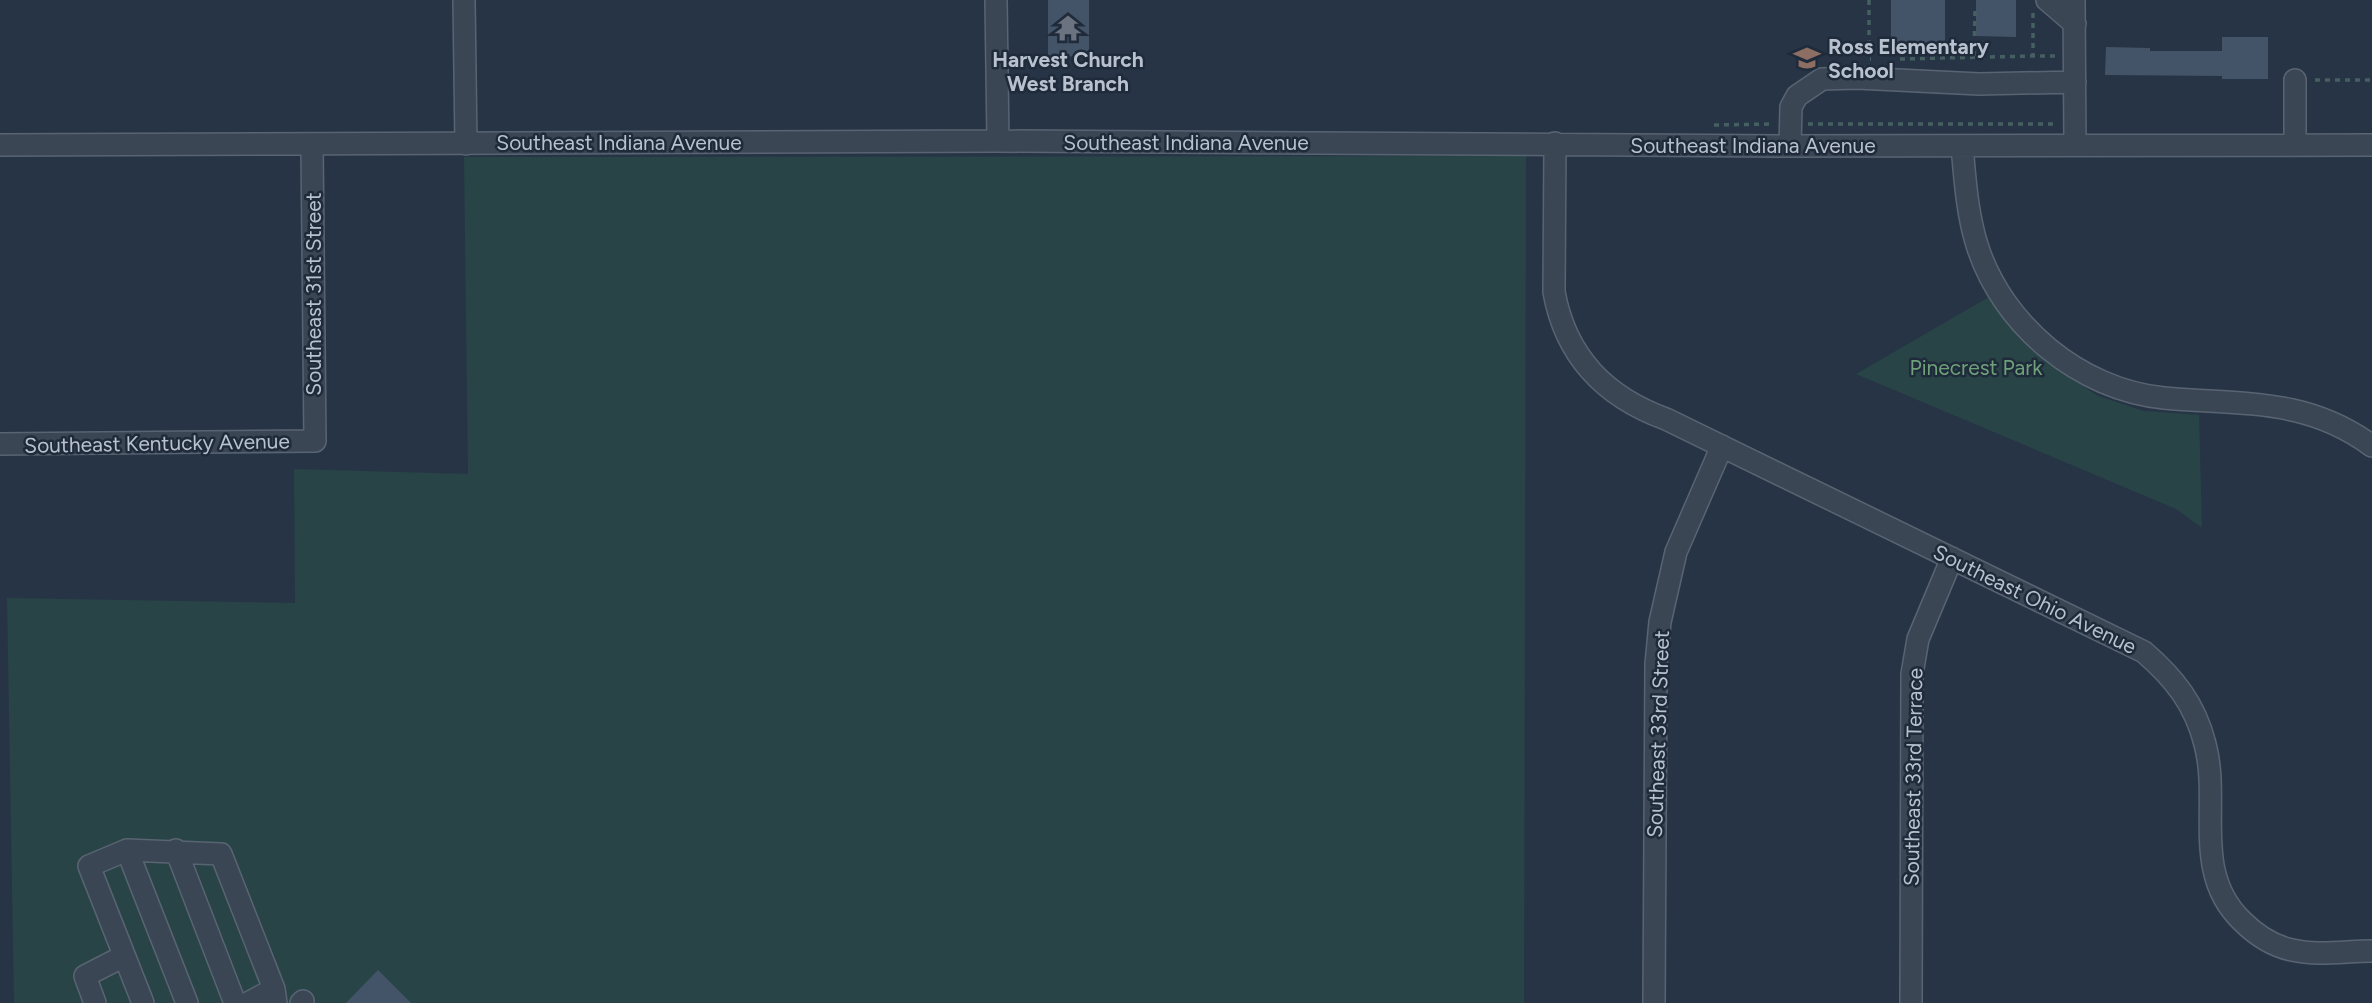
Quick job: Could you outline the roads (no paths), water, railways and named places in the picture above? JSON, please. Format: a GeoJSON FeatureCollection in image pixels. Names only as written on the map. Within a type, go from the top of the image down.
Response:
{"type":"FeatureCollection","features":[{"type":"Feature","properties":{"kind":"street"},"geometry":{"type":"LineString","coordinates":[[464,0],[466,144]]}},
{"type":"Feature","properties":{"kind":"street"},"geometry":{"type":"LineString","coordinates":[[996,0],[998,141]]}},
{"type":"Feature","properties":{"kind":"street"},"geometry":{"type":"LineString","coordinates":[[2074,0],[2076,145]]}},
{"type":"Feature","properties":{"kind":"street"},"geometry":{"type":"LineString","coordinates":[[2040,6],[2075,24]]}},
{"type":"Feature","properties":{"kind":"street"},"geometry":{"type":"LineString","coordinates":[[1790,146],[1791,107],[1797,96],[1822,79],[1857,78],[1979,84],[2076,82]]}},
{"type":"Feature","properties":{"kind":"street"},"geometry":{"type":"LineString","coordinates":[[2295,80],[2295,145]]}},
{"type":"Feature","properties":{"kind":"street","name":"Southeast Indiana Avenue"},"geometry":{"type":"LineString","coordinates":[[0,145],[313,146],[548,141],[998,141],[1790,146],[2372,145]]}},
{"type":"Feature","properties":{"kind":"street"},"geometry":{"type":"LineString","coordinates":[[1555,143],[1554,292],[1560,318],[1571,344],[1599,380],[1621,398],[1641,410],[1722,446]]}},
{"type":"Feature","properties":{"kind":"street","name":"Southeast 31st Street"},"geometry":{"type":"LineString","coordinates":[[313,146],[314,442]]}},
{"type":"Feature","properties":{"kind":"street"},"geometry":{"type":"LineString","coordinates":[[1962,146],[1970,219],[1990,276],[2006,304],[2027,329],[2051,351],[2088,374],[2129,391],[2161,398],[2256,403],[2290,408],[2322,418],[2372,446]]}},
{"type":"Feature","properties":{"kind":"street","name":"Southeast Kentucky Avenue"},"geometry":{"type":"LineString","coordinates":[[0,444],[314,442]]}},
{"type":"Feature","properties":{"kind":"street","name":"Southeast Ohio Avenue"},"geometry":{"type":"LineString","coordinates":[[1722,446],[2132,645],[2166,671],[2181,689],[2198,721],[2206,747],[2210,856],[2220,892],[2233,913],[2251,931],[2271,943],[2292,950],[2315,953],[2372,951]]}},
{"type":"Feature","properties":{"kind":"street","name":"Southeast 33rd Street"},"geometry":{"type":"LineString","coordinates":[[1654,1003],[1656,664],[1660,622],[1676,552],[1722,446]]}},
{"type":"Feature","properties":{"kind":"street","name":"Southeast 33rd Terrace"},"geometry":{"type":"LineString","coordinates":[[1911,1003],[1912,674],[1918,639],[1952,558]]}},
{"type":"Feature","properties":{"kind":"street"},"geometry":{"type":"LineString","coordinates":[[127,850],[187,1003]]}},
{"type":"Feature","properties":{"kind":"street"},"geometry":{"type":"LineString","coordinates":[[143,1003],[89,866],[127,850],[221,854],[275,996],[248,1003]]}},
{"type":"Feature","properties":{"kind":"street"},"geometry":{"type":"LineString","coordinates":[[176,850],[235,1003]]}},
{"type":"Feature","properties":{"kind":"street"},"geometry":{"type":"LineString","coordinates":[[95,1003],[85,976],[124,956]]}},
{"type":"Feature","properties":{"kind":"place","name":"Harvest Church West Branch"},"geometry":{"type":"Point","coordinates":[1068,28]}},
{"type":"Feature","properties":{"kind":"place","name":"Ross Elementary School"},"geometry":{"type":"Point","coordinates":[1807,58]}},
{"type":"Feature","properties":{"kind":"park label","name":"Pinecrest Park"},"geometry":{"type":"Point","coordinates":[1976,367]}}]}
